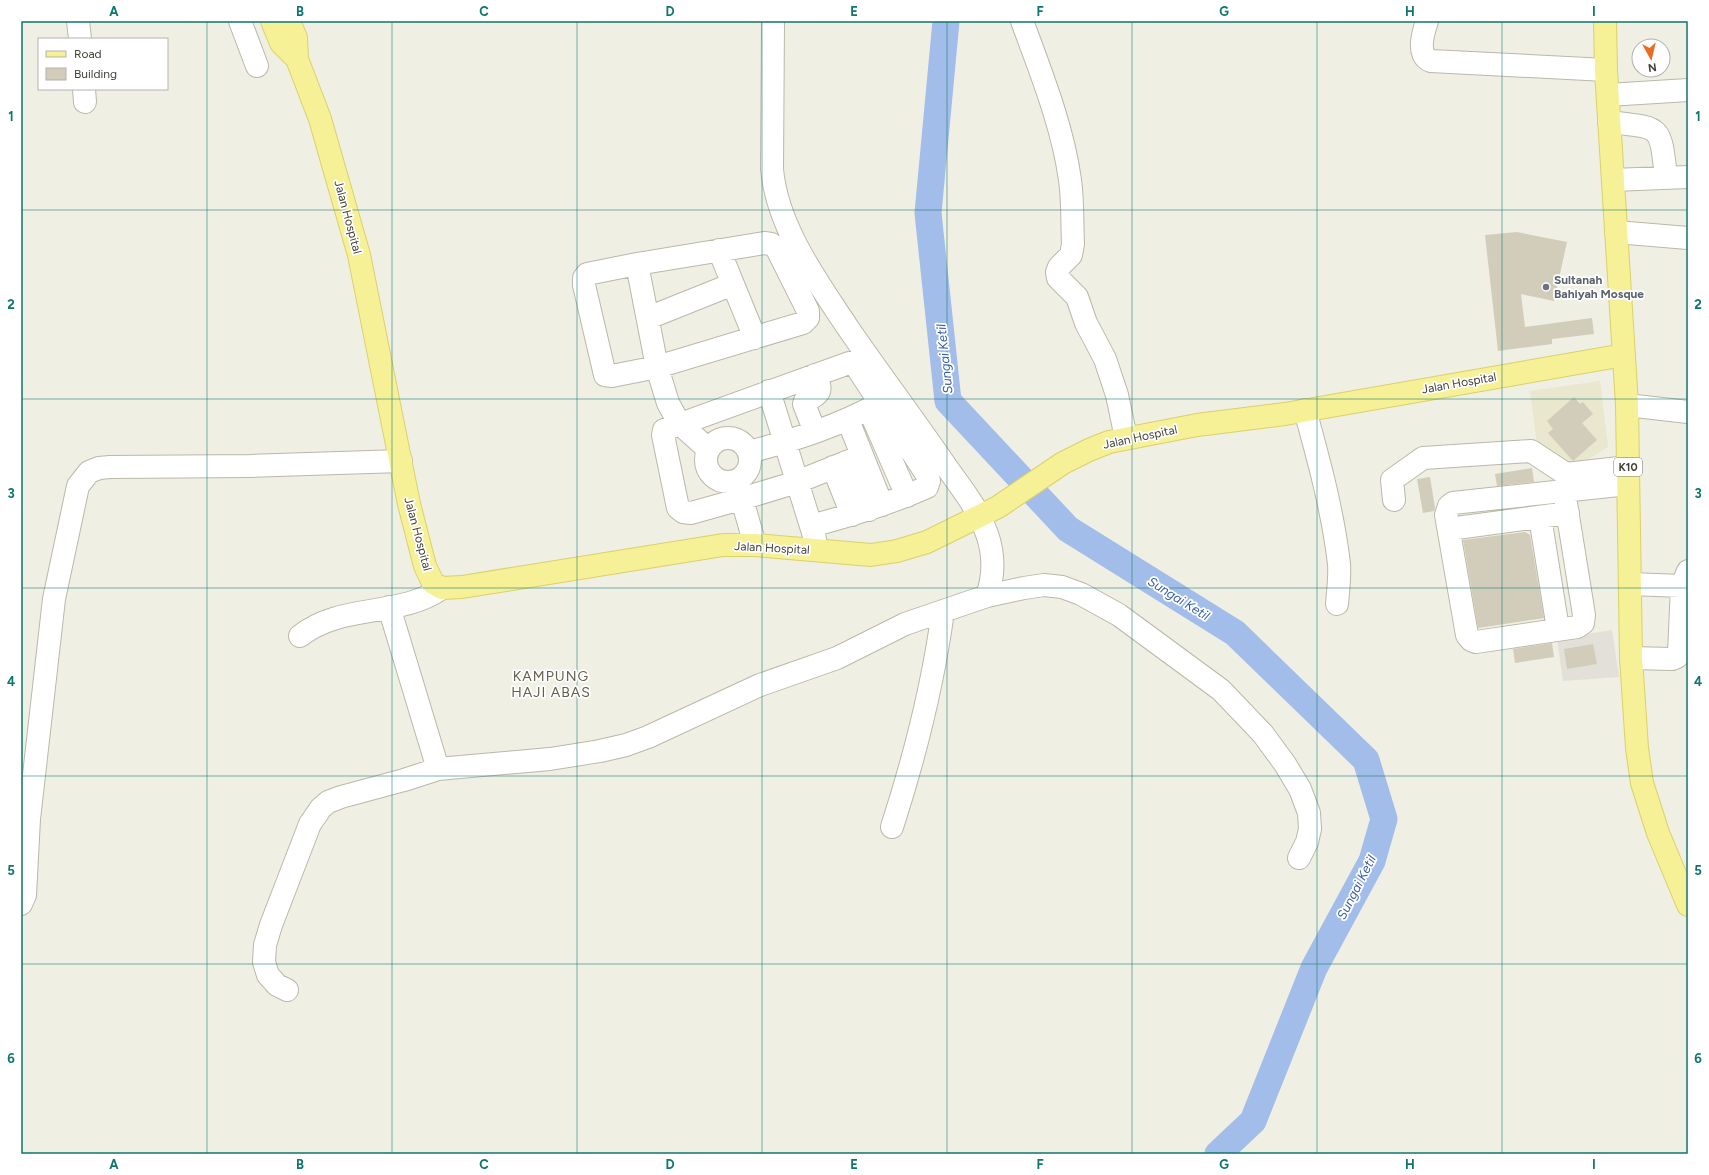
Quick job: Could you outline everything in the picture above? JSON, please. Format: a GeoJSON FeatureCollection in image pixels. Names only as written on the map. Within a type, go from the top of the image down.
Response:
{"type":"FeatureCollection","features":[{"type":"Feature","properties":{"kind":"main road","name":"Jalan Hospital"},"geometry":{"type":"LineString","coordinates":[[272,21],[281,44],[296,59]]}},
{"type":"Feature","properties":{"kind":"main road","name":"Jalan Hospital"},"geometry":{"type":"LineString","coordinates":[[289,21],[296,38],[296,59],[320,119],[359,255],[409,504],[425,566],[433,583],[442,588],[462,587],[723,545],[755,545],[871,555],[897,551],[927,542],[989,511],[1064,463],[1089,450],[1109,442],[1197,425],[1305,410],[1624,355]]}},
{"type":"Feature","properties":{"kind":"main road","name":"K10"},"geometry":{"type":"LineString","coordinates":[[1605,21],[1606,70],[1627,405],[1631,658],[1637,748],[1642,783],[1658,833],[1688,905]]}},
{"type":"Feature","properties":{"kind":"street"},"geometry":{"type":"LineString","coordinates":[[78,21],[80,38]]}},
{"type":"Feature","properties":{"kind":"street"},"geometry":{"type":"LineString","coordinates":[[240,21],[257,66]]}},
{"type":"Feature","properties":{"kind":"street"},"geometry":{"type":"LineString","coordinates":[[773,21],[772,169],[774,187],[786,225],[823,292],[874,368],[923,434],[989,511],[989,540],[993,565],[992,582],[987,596]]}},
{"type":"Feature","properties":{"kind":"street"},"geometry":{"type":"LineString","coordinates":[[1022,21],[1037,61],[1060,133],[1070,179],[1073,244],[1071,255],[1059,267],[1057,272],[1058,278],[1077,297],[1086,324],[1105,359],[1117,395],[1126,438]]}},
{"type":"Feature","properties":{"kind":"street"},"geometry":{"type":"LineString","coordinates":[[1427,21],[1422,43],[1423,54],[1427,60],[1606,70]]}},
{"type":"Feature","properties":{"kind":"street"},"geometry":{"type":"LineString","coordinates":[[1608,95],[1688,90]]}},
{"type":"Feature","properties":{"kind":"street"},"geometry":{"type":"LineString","coordinates":[[1610,122],[1646,126],[1654,130],[1662,142],[1666,177]]}},
{"type":"Feature","properties":{"kind":"street"},"geometry":{"type":"LineString","coordinates":[[1613,180],[1688,177]]}},
{"type":"Feature","properties":{"kind":"street"},"geometry":{"type":"LineString","coordinates":[[1616,232],[1688,238]]}},
{"type":"Feature","properties":{"kind":"street"},"geometry":{"type":"LineString","coordinates":[[764,242],[776,247],[808,311],[808,318],[803,323],[657,367],[612,376],[605,375],[584,285],[584,278],[587,274],[720,250],[764,242]]}},
{"type":"Feature","properties":{"kind":"street"},"geometry":{"type":"LineString","coordinates":[[720,250],[755,338]]}},
{"type":"Feature","properties":{"kind":"street"},"geometry":{"type":"LineString","coordinates":[[637,264],[657,367],[668,403],[673,415],[679,423],[708,449]]}},
{"type":"Feature","properties":{"kind":"street"},"geometry":{"type":"LineString","coordinates":[[648,318],[733,284]]}},
{"type":"Feature","properties":{"kind":"street"},"geometry":{"type":"LineString","coordinates":[[811,526],[868,510],[907,496],[927,487],[929,481],[927,475],[875,406],[854,363],[849,363],[667,427],[664,430],[663,435],[678,508],[683,512],[691,513],[739,490],[797,482],[847,462]]}},
{"type":"Feature","properties":{"kind":"street"},"geometry":{"type":"LineString","coordinates":[[815,375],[820,390],[818,394],[805,401],[804,404],[815,432]]}},
{"type":"Feature","properties":{"kind":"street"},"geometry":{"type":"LineString","coordinates":[[768,392],[785,442],[818,551]]}},
{"type":"Feature","properties":{"kind":"street"},"geometry":{"type":"LineString","coordinates":[[1627,405],[1688,412]]}},
{"type":"Feature","properties":{"kind":"street"},"geometry":{"type":"LineString","coordinates":[[749,452],[785,442],[848,420],[875,406]]}},
{"type":"Feature","properties":{"kind":"street"},"geometry":{"type":"LineString","coordinates":[[1305,410],[1323,476],[1332,522],[1339,566],[1337,604]]}},
{"type":"Feature","properties":{"kind":"street"},"geometry":{"type":"LineString","coordinates":[[848,420],[847,462],[868,510]]}},
{"type":"Feature","properties":{"kind":"street"},"geometry":{"type":"LineString","coordinates":[[739,490],[728,482],[719,480],[711,475],[706,467],[705,458],[708,449],[715,442],[724,438],[739,441],[749,452],[750,460],[748,468],[739,490],[755,545]]}},
{"type":"Feature","properties":{"kind":"street"},"geometry":{"type":"LineString","coordinates":[[1394,500],[1392,480],[1423,458],[1531,451],[1566,474],[1628,476]]}},
{"type":"Feature","properties":{"kind":"street"},"geometry":{"type":"LineString","coordinates":[[21,904],[25,895],[29,819],[54,599],[78,486],[83,478],[89,472],[98,468],[110,467],[250,466],[401,461]]}},
{"type":"Feature","properties":{"kind":"street"},"geometry":{"type":"LineString","coordinates":[[847,462],[868,510]]}},
{"type":"Feature","properties":{"kind":"street"},"geometry":{"type":"LineString","coordinates":[[1564,491],[1584,615],[1582,623],[1577,627],[1476,642],[1471,640],[1467,635],[1446,515],[1447,509],[1453,503],[1564,491],[1628,476]]}},
{"type":"Feature","properties":{"kind":"street"},"geometry":{"type":"LineString","coordinates":[[1449,529],[1568,513]]}},
{"type":"Feature","properties":{"kind":"street"},"geometry":{"type":"LineString","coordinates":[[1540,516],[1558,629]]}},
{"type":"Feature","properties":{"kind":"street"},"geometry":{"type":"LineString","coordinates":[[1630,584],[1685,578],[1679,654],[1677,657],[1631,658]]}},
{"type":"Feature","properties":{"kind":"street"},"geometry":{"type":"LineString","coordinates":[[287,990],[272,981],[268,975],[264,962],[265,945],[271,925],[310,824],[315,815],[328,802],[438,769],[550,759],[626,745],[654,734],[760,685],[837,658],[905,624],[987,596],[1044,585],[1062,588],[1081,594],[1119,615],[1221,690],[1263,734],[1285,764],[1300,789],[1309,813],[1310,829],[1307,842],[1299,858]]}},
{"type":"Feature","properties":{"kind":"street"},"geometry":{"type":"LineString","coordinates":[[300,636],[310,628],[334,618],[424,599],[442,588]]}},
{"type":"Feature","properties":{"kind":"street"},"geometry":{"type":"LineString","coordinates":[[389,607],[438,769]]}},
{"type":"Feature","properties":{"kind":"street"},"geometry":{"type":"LineString","coordinates":[[892,827],[921,729],[936,663],[943,611]]}},
{"type":"Feature","properties":{"kind":"shaded area"},"geometry":{"type":"Polygon","coordinates":[[[1600,381],[1608,447],[1573,469],[1537,445],[1530,391],[1600,381]]]}},
{"type":"Feature","properties":{"kind":"shaded area"},"geometry":{"type":"Polygon","coordinates":[[[1612,630],[1619,677],[1563,681],[1557,639],[1612,630]]]}},
{"type":"Feature","properties":{"kind":"building"},"geometry":{"type":"Polygon","coordinates":[[[1517,232],[1567,242],[1554,301],[1521,294],[1525,327],[1592,318],[1594,334],[1552,339],[1552,344],[1498,351],[1485,235],[1517,232]]]}},
{"type":"Feature","properties":{"kind":"building"},"geometry":{"type":"Polygon","coordinates":[[[1574,397],[1580,404],[1583,402],[1593,414],[1582,423],[1597,440],[1573,461],[1548,433],[1553,429],[1547,421],[1574,397]]]}},
{"type":"Feature","properties":{"kind":"building"},"geometry":{"type":"Polygon","coordinates":[[[1532,468],[1534,482],[1497,486],[1495,474],[1532,468]]]}},
{"type":"Feature","properties":{"kind":"building"},"geometry":{"type":"Polygon","coordinates":[[[1430,477],[1435,508],[1434,511],[1423,513],[1417,479],[1430,477]]]}},
{"type":"Feature","properties":{"kind":"building"},"geometry":{"type":"Polygon","coordinates":[[[1525,532],[1530,535],[1544,618],[1478,628],[1463,540],[1525,532]]]}},
{"type":"Feature","properties":{"kind":"building"},"geometry":{"type":"Polygon","coordinates":[[[1552,643],[1554,657],[1515,663],[1513,649],[1552,643]]]}},
{"type":"Feature","properties":{"kind":"building"},"geometry":{"type":"Polygon","coordinates":[[[1593,644],[1597,664],[1567,669],[1564,649],[1593,644]]]}},
{"type":"Feature","properties":{"kind":"waterway","name":"Sungai Ketil"},"geometry":{"type":"LineString","coordinates":[[946,21],[928,213],[948,401],[1068,529],[1235,633],[1366,760],[1384,819],[1372,861],[1314,968],[1253,1121],[1218,1154]]}},
{"type":"Feature","properties":{"kind":"place","name":"Sultanah Bahiyah Mosque"},"geometry":{"type":"Point","coordinates":[1546,287]}},
{"type":"Feature","properties":{"kind":"district","name":"KAMPUNG HAJI ABAS"},"geometry":{"type":"Point","coordinates":[551,684]}}]}
